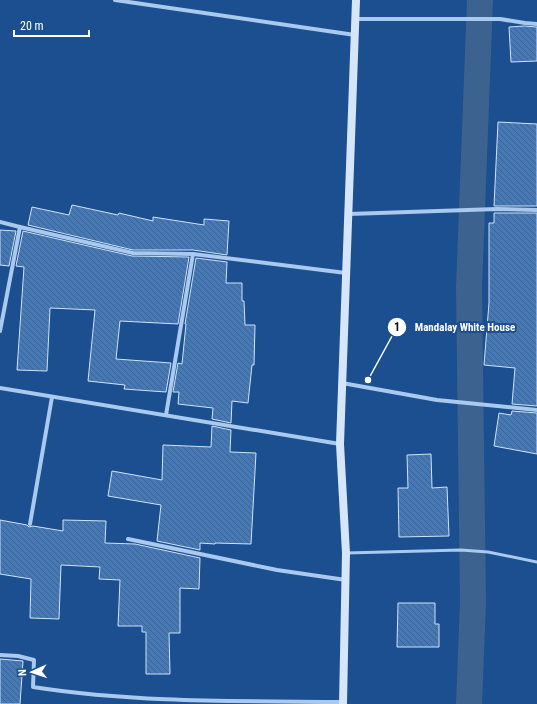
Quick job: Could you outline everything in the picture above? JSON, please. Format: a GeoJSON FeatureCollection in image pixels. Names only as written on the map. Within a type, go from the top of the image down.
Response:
{"type":"FeatureCollection","features":[{"type":"Feature","properties":{"kind":"street"},"geometry":{"type":"LineString","coordinates":[[115,0],[355,35]]}},
{"type":"Feature","properties":{"kind":"street"},"geometry":{"type":"LineString","coordinates":[[0,655],[18,656],[34,660],[33,687],[72,693],[202,701],[343,703],[346,553],[340,444],[356,0]]}},
{"type":"Feature","properties":{"kind":"street"},"geometry":{"type":"LineString","coordinates":[[355,19],[500,19],[537,24]]}},
{"type":"Feature","properties":{"kind":"street"},"geometry":{"type":"LineString","coordinates":[[349,214],[415,213],[497,209],[537,210]]}},
{"type":"Feature","properties":{"kind":"street"},"geometry":{"type":"LineString","coordinates":[[0,222],[133,253],[194,254],[346,273]]}},
{"type":"Feature","properties":{"kind":"street"},"geometry":{"type":"LineString","coordinates":[[0,331],[20,227]]}},
{"type":"Feature","properties":{"kind":"street"},"geometry":{"type":"LineString","coordinates":[[166,415],[194,254]]}},
{"type":"Feature","properties":{"kind":"street"},"geometry":{"type":"LineString","coordinates":[[342,383],[438,400],[485,406],[537,410]]}},
{"type":"Feature","properties":{"kind":"street"},"geometry":{"type":"LineString","coordinates":[[0,388],[340,444]]}},
{"type":"Feature","properties":{"kind":"street"},"geometry":{"type":"LineString","coordinates":[[30,524],[52,397]]}},
{"type":"Feature","properties":{"kind":"street"},"geometry":{"type":"LineString","coordinates":[[128,539],[277,570],[346,580]]}},
{"type":"Feature","properties":{"kind":"lane"},"geometry":{"type":"LineString","coordinates":[[346,553],[462,550],[488,552],[537,562]]}},
{"type":"Feature","properties":{"kind":"building"},"geometry":{"type":"Polygon","coordinates":[[[509,27],[537,27],[537,61],[511,62],[509,27]]]}},
{"type":"Feature","properties":{"kind":"building"},"geometry":{"type":"Polygon","coordinates":[[[498,122],[537,124],[537,206],[494,206],[498,122]]]}},
{"type":"Feature","properties":{"kind":"building"},"geometry":{"type":"Polygon","coordinates":[[[72,205],[118,215],[119,213],[153,221],[153,217],[204,225],[204,219],[229,221],[227,255],[193,250],[133,250],[28,225],[32,207],[69,215],[72,205]]]}},
{"type":"Feature","properties":{"kind":"building"},"geometry":{"type":"Polygon","coordinates":[[[494,213],[537,213],[537,406],[512,404],[515,368],[484,365],[489,303],[489,223],[494,223],[494,213]]]}},
{"type":"Feature","properties":{"kind":"building"},"geometry":{"type":"Polygon","coordinates":[[[0,230],[16,231],[9,266],[0,265],[0,230]]]}},
{"type":"Feature","properties":{"kind":"building"},"geometry":{"type":"Polygon","coordinates":[[[23,231],[132,256],[189,257],[178,324],[120,321],[116,359],[171,363],[166,392],[124,389],[125,385],[88,381],[95,310],[50,308],[47,371],[17,370],[24,267],[16,266],[23,231]]]}},
{"type":"Feature","properties":{"kind":"building"},"geometry":{"type":"Polygon","coordinates":[[[196,258],[227,262],[226,283],[242,283],[242,301],[244,301],[245,325],[255,325],[254,365],[252,365],[248,403],[232,401],[231,423],[212,419],[213,408],[178,404],[179,392],[173,392],[178,363],[182,364],[185,324],[196,258]]]}},
{"type":"Feature","properties":{"kind":"building"},"geometry":{"type":"Polygon","coordinates":[[[512,411],[537,413],[537,454],[494,446],[499,413],[511,415],[512,411]]]}},
{"type":"Feature","properties":{"kind":"building"},"geometry":{"type":"Polygon","coordinates":[[[212,426],[231,430],[230,452],[256,453],[251,544],[200,543],[200,550],[157,541],[161,505],[108,496],[112,471],[162,480],[163,445],[211,447],[212,426]]]}},
{"type":"Feature","properties":{"kind":"building"},"geometry":{"type":"Polygon","coordinates":[[[431,454],[432,488],[447,487],[449,536],[399,537],[398,488],[408,488],[407,455],[431,454]]]}},
{"type":"Feature","properties":{"kind":"building"},"geometry":{"type":"Polygon","coordinates":[[[0,520],[27,525],[29,527],[33,526],[63,531],[63,520],[106,521],[105,543],[135,544],[200,558],[199,589],[180,588],[180,633],[169,633],[170,674],[146,674],[146,632],[142,632],[142,626],[118,626],[120,580],[99,579],[100,567],[61,565],[59,619],[30,618],[31,579],[0,574],[0,520]]]}},
{"type":"Feature","properties":{"kind":"building"},"geometry":{"type":"Polygon","coordinates":[[[398,603],[435,603],[435,624],[439,624],[439,647],[397,647],[398,603]]]}},
{"type":"Feature","properties":{"kind":"building"},"geometry":{"type":"Polygon","coordinates":[[[0,659],[23,661],[20,704],[0,704],[0,659]]]}},
{"type":"Feature","properties":{"kind":"waterway"},"geometry":{"type":"LineString","coordinates":[[469,704],[473,602],[469,287],[480,0]]}},
{"type":"Feature","properties":{"kind":"place","name":"Mandalay White House"},"geometry":{"type":"Point","coordinates":[368,380]}}]}
